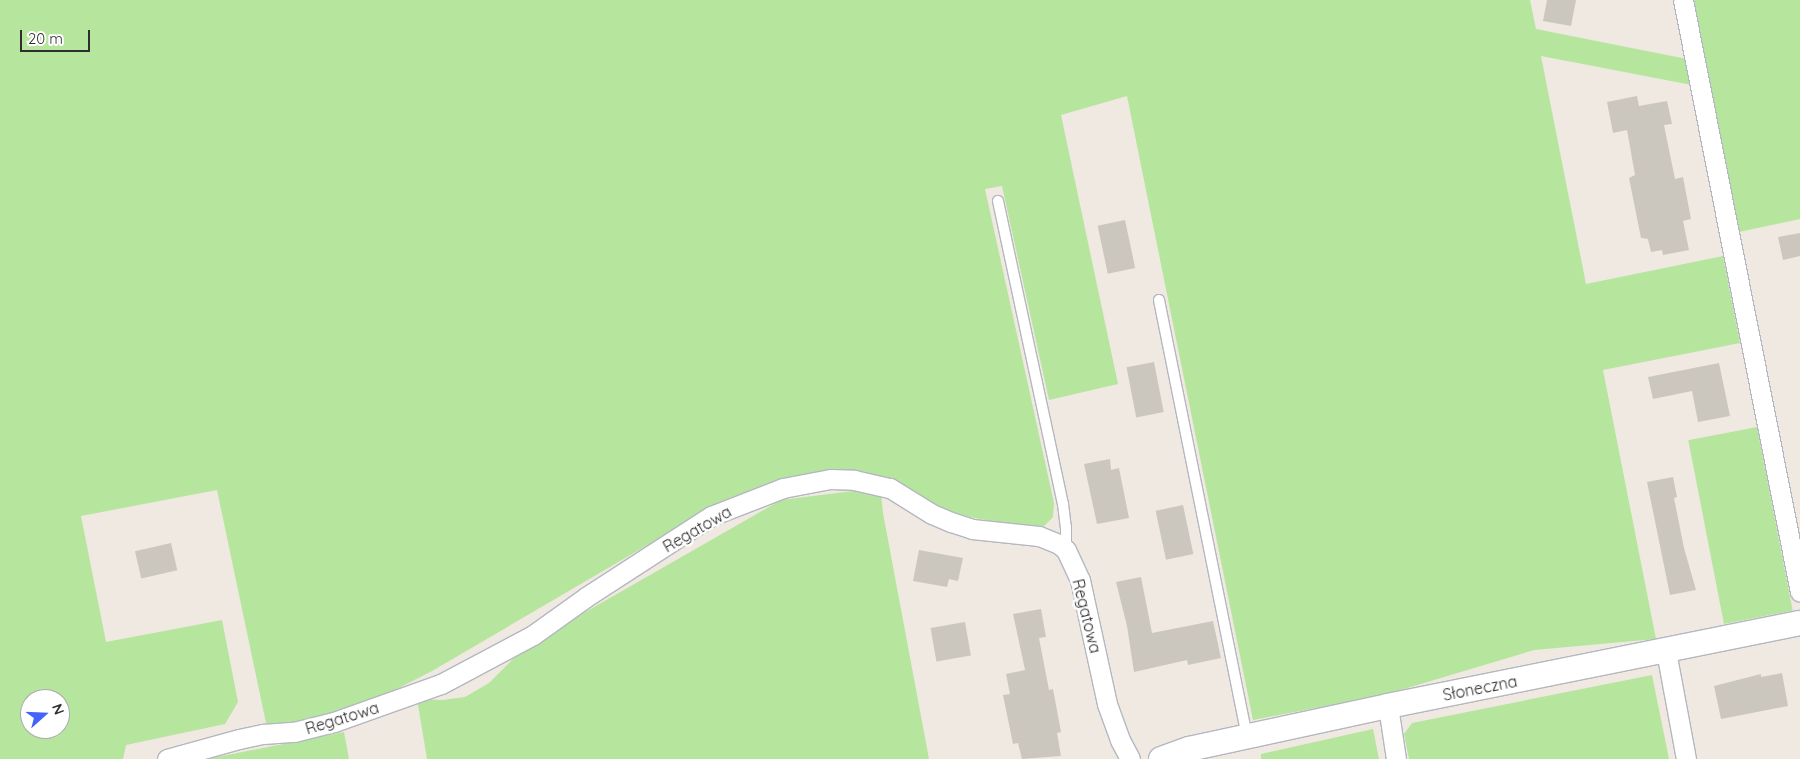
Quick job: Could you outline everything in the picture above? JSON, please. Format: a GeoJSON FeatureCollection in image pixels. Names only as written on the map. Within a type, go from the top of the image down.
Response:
{"type":"FeatureCollection","features":[{"type":"Feature","properties":{"kind":"street"},"geometry":{"type":"LineString","coordinates":[[1683,0],[1800,592]]}},
{"type":"Feature","properties":{"kind":"street","name":"Regatowa"},"geometry":{"type":"LineString","coordinates":[[167,759],[239,739],[263,734],[294,732],[334,722],[441,684],[533,635],[586,597],[711,516],[783,488],[830,479],[890,488],[932,514],[951,522],[972,528],[1039,536],[1059,544],[1066,550],[1071,556],[1080,580],[1107,704],[1120,740],[1130,759]]}},
{"type":"Feature","properties":{"kind":"street","name":"Słoneczna"},"geometry":{"type":"LineString","coordinates":[[1162,759],[1189,749],[1388,706],[1800,623]]}},
{"type":"Feature","properties":{"kind":"street"},"geometry":{"type":"LineString","coordinates":[[1666,651],[1686,759]]}},
{"type":"Feature","properties":{"kind":"street"},"geometry":{"type":"LineString","coordinates":[[1388,706],[1396,759]]}},
{"type":"Feature","properties":{"kind":"lane"},"geometry":{"type":"LineString","coordinates":[[998,201],[1063,504],[1066,550]]}},
{"type":"Feature","properties":{"kind":"lane"},"geometry":{"type":"LineString","coordinates":[[1159,300],[1248,736]]}},
{"type":"Feature","properties":{"kind":"green space"},"geometry":{"type":"Polygon","coordinates":[[[0,0],[1530,0],[1536,29],[1687,59],[1692,85],[1541,56],[1586,284],[1723,256],[1740,343],[1603,370],[1656,639],[1534,650],[1384,695],[1253,720],[1127,96],[1061,115],[1118,384],[1049,400],[1002,186],[985,189],[1054,503],[1053,517],[1043,527],[1001,523],[950,513],[907,489],[873,474],[842,474],[709,509],[432,671],[389,693],[305,724],[266,723],[217,490],[81,516],[106,642],[222,620],[238,702],[225,724],[126,745],[123,759],[0,759],[0,0]]]}},
{"type":"Feature","properties":{"kind":"green space"},"geometry":{"type":"Polygon","coordinates":[[[1693,0],[1800,0],[1800,219],[1739,232],[1693,0]]]}},
{"type":"Feature","properties":{"kind":"green space"},"geometry":{"type":"Polygon","coordinates":[[[1757,427],[1793,611],[1724,624],[1688,440],[1757,427]]]}},
{"type":"Feature","properties":{"kind":"green space"},"geometry":{"type":"Polygon","coordinates":[[[861,490],[881,494],[929,759],[427,759],[417,699],[442,700],[465,697],[489,683],[526,646],[781,500],[861,490]]]}},
{"type":"Feature","properties":{"kind":"green space"},"geometry":{"type":"Polygon","coordinates":[[[1652,675],[1669,759],[1409,759],[1404,734],[1412,723],[1652,675]]]}},
{"type":"Feature","properties":{"kind":"green space"},"geometry":{"type":"Polygon","coordinates":[[[1373,729],[1379,759],[1261,759],[1261,754],[1373,729]]]}},
{"type":"Feature","properties":{"kind":"green space"},"geometry":{"type":"Polygon","coordinates":[[[344,732],[349,759],[207,759],[344,732]]]}},
{"type":"Feature","properties":{"kind":"building"},"geometry":{"type":"Polygon","coordinates":[[[1547,0],[1576,0],[1571,26],[1543,21],[1547,0]]]}},
{"type":"Feature","properties":{"kind":"building"},"geometry":{"type":"Polygon","coordinates":[[[1637,96],[1639,106],[1667,101],[1672,124],[1664,125],[1675,179],[1683,177],[1691,219],[1683,221],[1689,250],[1663,255],[1662,250],[1651,252],[1648,239],[1641,238],[1629,178],[1635,175],[1627,130],[1613,133],[1607,102],[1637,96]]]}},
{"type":"Feature","properties":{"kind":"building"},"geometry":{"type":"Polygon","coordinates":[[[1125,220],[1135,268],[1108,274],[1098,226],[1125,220]]]}},
{"type":"Feature","properties":{"kind":"building"},"geometry":{"type":"Polygon","coordinates":[[[1800,233],[1800,256],[1783,260],[1778,237],[1800,233]]]}},
{"type":"Feature","properties":{"kind":"building"},"geometry":{"type":"Polygon","coordinates":[[[1154,362],[1164,412],[1136,417],[1127,367],[1154,362]]]}},
{"type":"Feature","properties":{"kind":"building"},"geometry":{"type":"Polygon","coordinates":[[[1719,363],[1730,416],[1698,422],[1692,391],[1653,399],[1648,377],[1719,363]]]}},
{"type":"Feature","properties":{"kind":"building"},"geometry":{"type":"Polygon","coordinates":[[[1110,459],[1111,470],[1119,468],[1129,518],[1097,524],[1084,464],[1110,459]]]}},
{"type":"Feature","properties":{"kind":"building"},"geometry":{"type":"Polygon","coordinates":[[[1673,477],[1677,497],[1674,498],[1684,548],[1696,590],[1670,595],[1647,482],[1673,477]]]}},
{"type":"Feature","properties":{"kind":"building"},"geometry":{"type":"Polygon","coordinates":[[[1183,505],[1193,554],[1166,560],[1156,511],[1183,505]]]}},
{"type":"Feature","properties":{"kind":"building"},"geometry":{"type":"Polygon","coordinates":[[[171,543],[177,570],[141,579],[135,551],[171,543]]]}},
{"type":"Feature","properties":{"kind":"building"},"geometry":{"type":"Polygon","coordinates":[[[919,550],[963,558],[958,581],[949,579],[947,587],[913,581],[919,550]]]}},
{"type":"Feature","properties":{"kind":"building"},"geometry":{"type":"Polygon","coordinates":[[[1141,577],[1152,633],[1213,621],[1221,658],[1188,665],[1187,660],[1134,672],[1127,626],[1116,582],[1141,577]]]}},
{"type":"Feature","properties":{"kind":"building"},"geometry":{"type":"Polygon","coordinates":[[[1041,609],[1046,637],[1039,638],[1049,690],[1053,689],[1061,732],[1057,733],[1061,756],[1022,759],[1018,743],[1013,744],[1003,695],[1010,694],[1006,674],[1025,670],[1013,614],[1041,609]]]}},
{"type":"Feature","properties":{"kind":"building"},"geometry":{"type":"Polygon","coordinates":[[[965,622],[971,655],[936,662],[931,628],[965,622]]]}},
{"type":"Feature","properties":{"kind":"building"},"geometry":{"type":"Polygon","coordinates":[[[1782,673],[1788,706],[1721,719],[1714,686],[1761,674],[1761,677],[1782,673]]]}}]}
